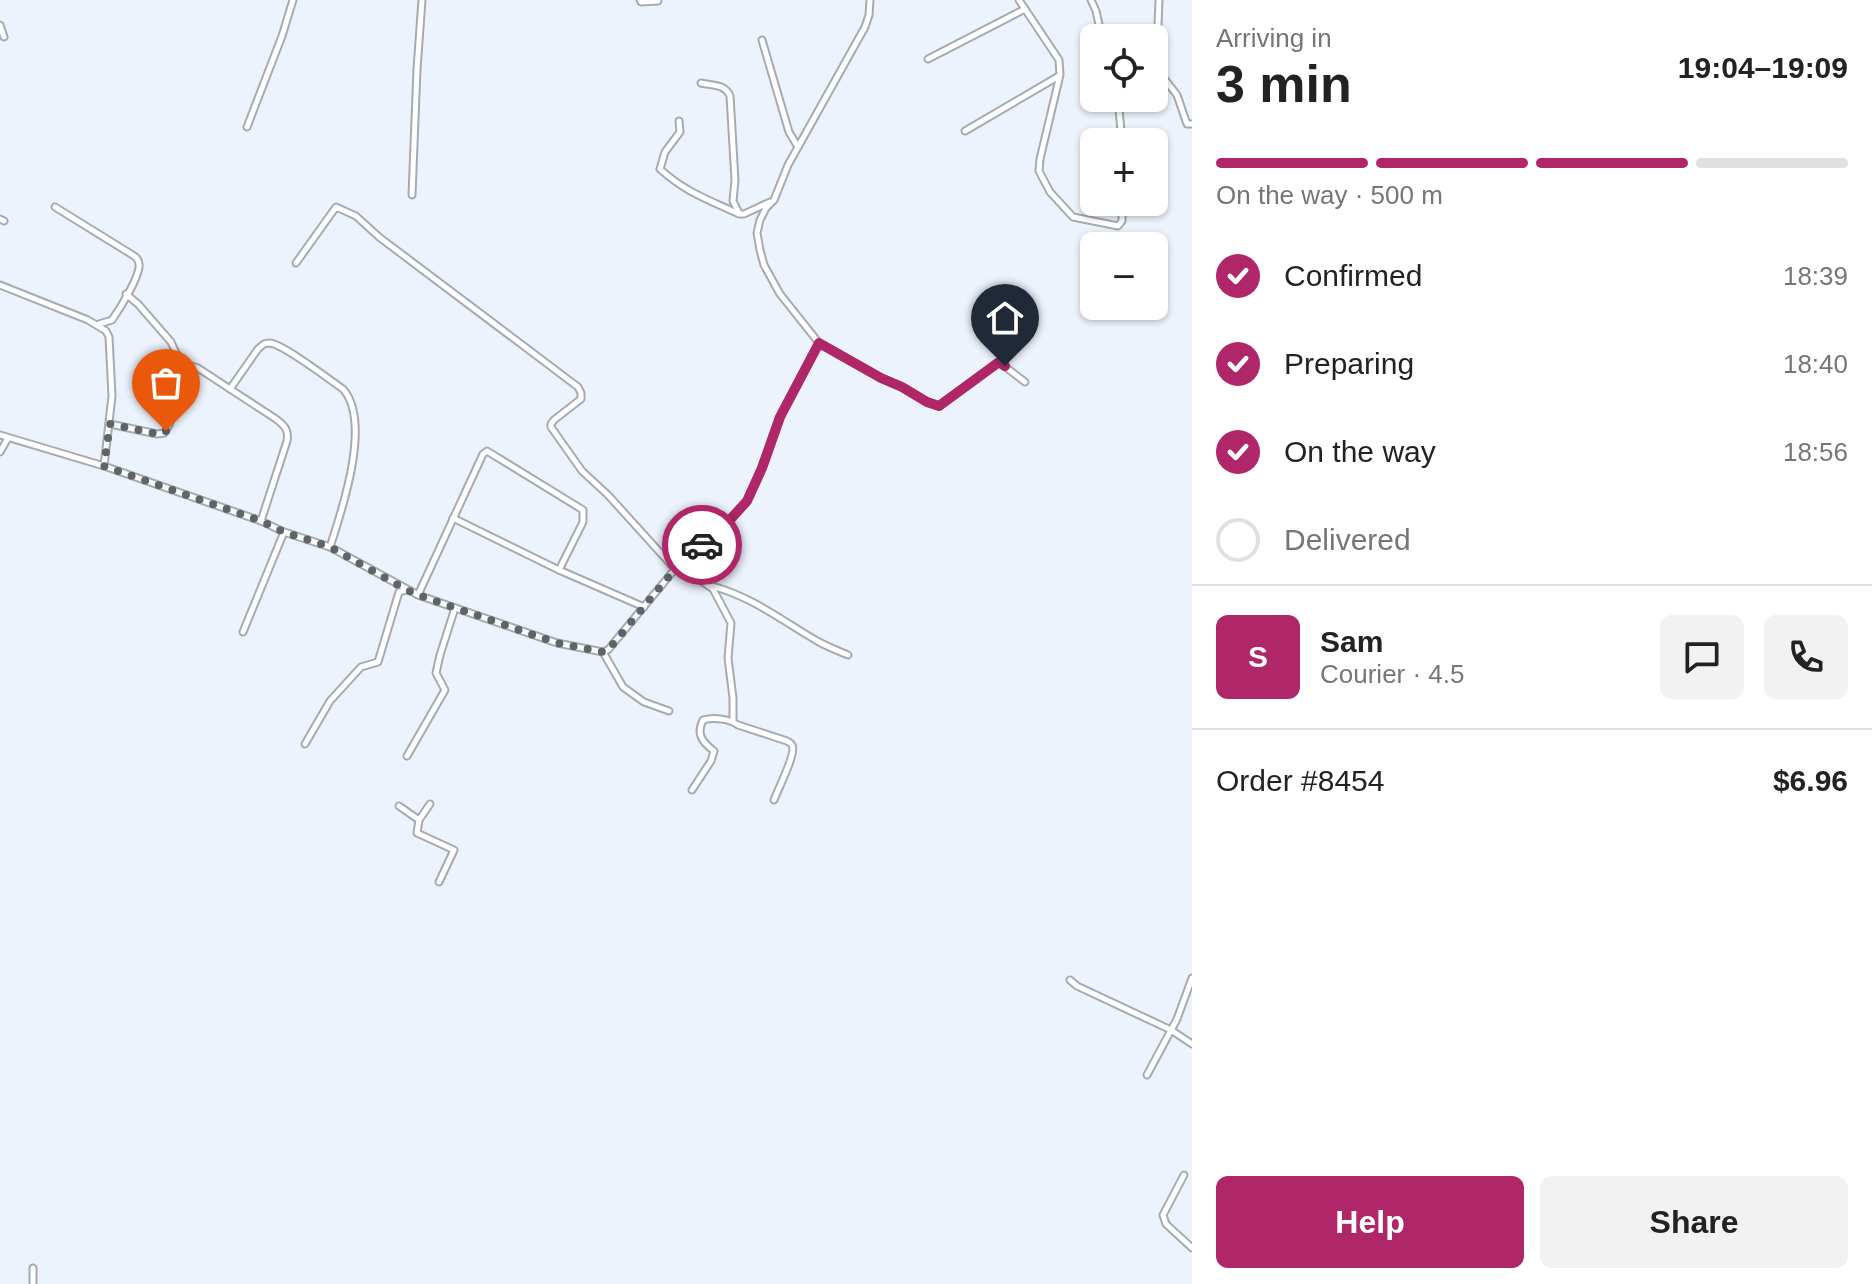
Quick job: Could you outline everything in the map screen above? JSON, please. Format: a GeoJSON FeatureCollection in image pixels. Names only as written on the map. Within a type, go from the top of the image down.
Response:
{"type":"FeatureCollection","features":[{"type":"Feature","properties":{"kind":"street"},"geometry":{"type":"LineString","coordinates":[[247,127],[293,0]]}},
{"type":"Feature","properties":{"kind":"street"},"geometry":{"type":"LineString","coordinates":[[412,195],[422,0]]}},
{"type":"Feature","properties":{"kind":"street"},"geometry":{"type":"LineString","coordinates":[[640,0],[658,1]]}},
{"type":"Feature","properties":{"kind":"street"},"geometry":{"type":"LineString","coordinates":[[870,0],[865,27],[757,227],[764,265],[780,294],[819,343],[933,405],[939,406],[999,362],[1025,382]]}},
{"type":"Feature","properties":{"kind":"street"},"geometry":{"type":"LineString","coordinates":[[1019,0],[1059,60],[1060,75],[1039,171],[1050,192],[1073,217],[1118,226],[1122,216]]}},
{"type":"Feature","properties":{"kind":"street"},"geometry":{"type":"LineString","coordinates":[[1091,0],[1099,24]]}},
{"type":"Feature","properties":{"kind":"street"},"geometry":{"type":"LineString","coordinates":[[1159,0],[1157,51],[1163,77],[1177,95],[1187,124],[1192,124]]}},
{"type":"Feature","properties":{"kind":"street"},"geometry":{"type":"LineString","coordinates":[[928,59],[1025,9]]}},
{"type":"Feature","properties":{"kind":"street"},"geometry":{"type":"LineString","coordinates":[[0,25],[4,37]]}},
{"type":"Feature","properties":{"kind":"street"},"geometry":{"type":"LineString","coordinates":[[762,40],[789,132],[798,147]]}},
{"type":"Feature","properties":{"kind":"street"},"geometry":{"type":"LineString","coordinates":[[965,131],[1060,75]]}},
{"type":"Feature","properties":{"kind":"street"},"geometry":{"type":"LineString","coordinates":[[701,83],[723,86],[730,96],[735,180],[733,201],[739,214]]}},
{"type":"Feature","properties":{"kind":"street"},"geometry":{"type":"LineString","coordinates":[[679,121],[680,132],[665,152],[660,169],[671,179],[693,194],[739,214],[774,200]]}},
{"type":"Feature","properties":{"kind":"street"},"geometry":{"type":"LineString","coordinates":[[55,207],[137,258],[140,268],[112,320],[98,324]]}},
{"type":"Feature","properties":{"kind":"street"},"geometry":{"type":"LineString","coordinates":[[296,263],[336,207],[356,216],[379,237],[578,387],[581,399],[554,420],[551,427],[582,471],[675,569],[751,601],[820,643],[848,655]]}},
{"type":"Feature","properties":{"kind":"street"},"geometry":{"type":"LineString","coordinates":[[0,285],[98,324],[106,331],[109,337],[112,396],[104,466]]}},
{"type":"Feature","properties":{"kind":"street"},"geometry":{"type":"LineString","coordinates":[[126,294],[171,342],[185,364],[198,368],[286,428],[288,435],[261,521]]}},
{"type":"Feature","properties":{"kind":"street"},"geometry":{"type":"LineString","coordinates":[[230,389],[261,345],[269,343],[289,353],[349,395],[355,429],[351,473],[330,547]]}},
{"type":"Feature","properties":{"kind":"street"},"geometry":{"type":"LineString","coordinates":[[0,435],[104,466],[330,547],[418,595],[557,643],[603,652],[608,650],[675,569],[718,533],[747,501],[780,417],[819,343]]}},
{"type":"Feature","properties":{"kind":"street"},"geometry":{"type":"LineString","coordinates":[[110,424],[164,433],[169,425],[185,364]]}},
{"type":"Feature","properties":{"kind":"street"},"geometry":{"type":"LineString","coordinates":[[0,452],[8,438]]}},
{"type":"Feature","properties":{"kind":"street"},"geometry":{"type":"LineString","coordinates":[[418,595],[485,452],[491,452],[583,510],[583,522],[559,570]]}},
{"type":"Feature","properties":{"kind":"street"},"geometry":{"type":"LineString","coordinates":[[453,518],[644,607]]}},
{"type":"Feature","properties":{"kind":"street"},"geometry":{"type":"LineString","coordinates":[[243,632],[284,532]]}},
{"type":"Feature","properties":{"kind":"street"},"geometry":{"type":"LineString","coordinates":[[711,585],[731,623],[728,658],[733,721]]}},
{"type":"Feature","properties":{"kind":"street"},"geometry":{"type":"LineString","coordinates":[[305,744],[330,701],[361,667],[378,662],[399,592],[407,590]]}},
{"type":"Feature","properties":{"kind":"street"},"geometry":{"type":"LineString","coordinates":[[407,756],[445,690],[436,673],[455,608]]}},
{"type":"Feature","properties":{"kind":"street"},"geometry":{"type":"LineString","coordinates":[[603,652],[623,687],[644,702],[669,711]]}},
{"type":"Feature","properties":{"kind":"street"},"geometry":{"type":"LineString","coordinates":[[692,790],[714,751],[701,739],[703,720],[709,718],[733,721],[787,741],[793,747],[774,800]]}},
{"type":"Feature","properties":{"kind":"street"},"geometry":{"type":"LineString","coordinates":[[430,804],[419,820],[417,833],[454,850],[439,882]]}},
{"type":"Feature","properties":{"kind":"street"},"geometry":{"type":"LineString","coordinates":[[399,806],[419,820]]}},
{"type":"Feature","properties":{"kind":"street"},"geometry":{"type":"LineString","coordinates":[[1147,1075],[1177,1019],[1192,978]]}},
{"type":"Feature","properties":{"kind":"street"},"geometry":{"type":"LineString","coordinates":[[1070,980],[1171,1030],[1192,1044]]}},
{"type":"Feature","properties":{"kind":"street"},"geometry":{"type":"LineString","coordinates":[[1184,1175],[1163,1215],[1166,1224],[1192,1248]]}},
{"type":"Feature","properties":{"kind":"street"},"geometry":{"type":"LineString","coordinates":[[33,1268],[33,1284]]}},
{"type":"Feature","properties":{"kind":"way so far"},"geometry":{"type":"LineString","coordinates":[[166,431],[157,434],[110,424],[104,466],[330,547],[407,590],[557,643],[603,652],[608,650],[675,569],[702,545]]}},
{"type":"Feature","properties":{"kind":"route"},"geometry":{"type":"LineString","coordinates":[[702,545],[718,533],[747,501],[780,417],[819,343],[939,406],[999,362],[1005,366]]}}]}
